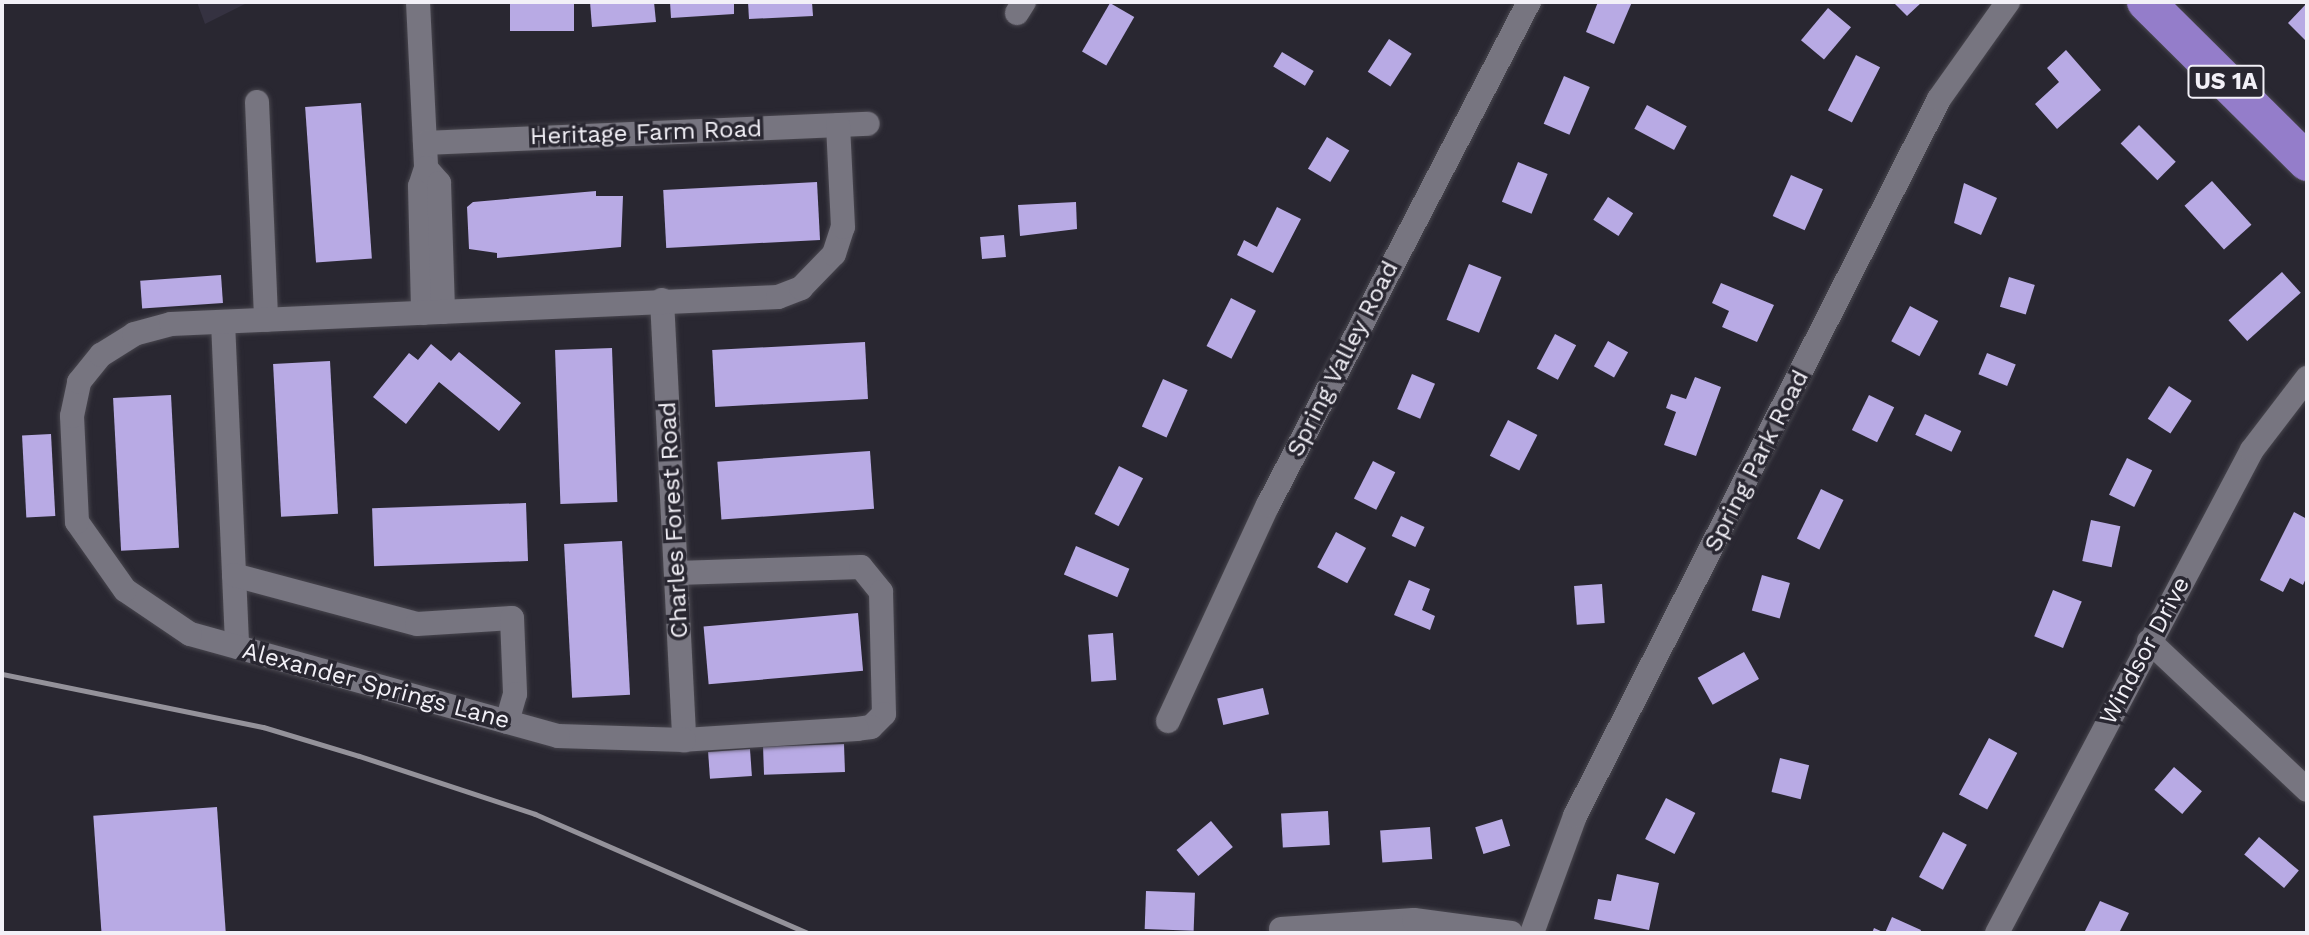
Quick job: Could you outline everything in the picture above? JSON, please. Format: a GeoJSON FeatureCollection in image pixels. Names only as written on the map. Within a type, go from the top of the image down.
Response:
{"type":"FeatureCollection","features":[{"type":"Feature","properties":{"kind":"main road","name":"US 1A"},"geometry":{"type":"LineString","coordinates":[[2146,2],[2307,163]]}},
{"type":"Feature","properties":{"kind":"street"},"geometry":{"type":"LineString","coordinates":[[418,2],[426,168],[439,183],[433,313]]}},
{"type":"Feature","properties":{"kind":"street","name":"Spring Valley Road"},"geometry":{"type":"LineString","coordinates":[[1168,721],[1274,493],[1529,2]]}},
{"type":"Feature","properties":{"kind":"street","name":"Spring Park Road"},"geometry":{"type":"LineString","coordinates":[[1532,933],[1574,816],[1939,99],[2008,2]]}},
{"type":"Feature","properties":{"kind":"street"},"geometry":{"type":"LineString","coordinates":[[257,102],[266,320]]}},
{"type":"Feature","properties":{"kind":"street","name":"Heritage Farm Road"},"geometry":{"type":"LineString","coordinates":[[425,143],[868,124]]}},
{"type":"Feature","properties":{"kind":"street","name":"Alexander Springs Lane"},"geometry":{"type":"LineString","coordinates":[[677,573],[861,567],[881,592],[888,700],[872,727],[684,740],[558,736],[237,647],[154,615],[125,590],[77,522],[72,416],[79,382],[101,355],[134,334],[223,322],[662,300],[778,297],[818,272],[834,254],[843,227],[838,125]]}},
{"type":"Feature","properties":{"kind":"street","name":"Charles Forest Road"},"geometry":{"type":"LineString","coordinates":[[662,300],[684,740]]}},
{"type":"Feature","properties":{"kind":"street"},"geometry":{"type":"LineString","coordinates":[[223,322],[237,647]]}},
{"type":"Feature","properties":{"kind":"street","name":"Windsor Drive"},"geometry":{"type":"LineString","coordinates":[[1997,933],[2252,450],[2307,378]]}},
{"type":"Feature","properties":{"kind":"street"},"geometry":{"type":"LineString","coordinates":[[234,575],[416,624],[512,618],[515,694],[507,722]]}},
{"type":"Feature","properties":{"kind":"street"},"geometry":{"type":"LineString","coordinates":[[2149,641],[2307,790]]}},
{"type":"Feature","properties":{"kind":"street"},"geometry":{"type":"LineString","coordinates":[[1282,929],[1413,920],[1511,933]]}},
{"type":"Feature","properties":{"kind":"shaded area"},"geometry":{"type":"Polygon","coordinates":[[[197,2],[249,2],[205,24],[197,2]]]}},
{"type":"Feature","properties":{"kind":"building"},"geometry":{"type":"Polygon","coordinates":[[[510,2],[574,2],[574,31],[510,31],[510,2]]]}},
{"type":"Feature","properties":{"kind":"building"},"geometry":{"type":"Polygon","coordinates":[[[590,2],[654,2],[656,22],[592,27],[590,2]]]}},
{"type":"Feature","properties":{"kind":"building"},"geometry":{"type":"Polygon","coordinates":[[[670,2],[734,2],[734,14],[671,18],[670,2]]]}},
{"type":"Feature","properties":{"kind":"building"},"geometry":{"type":"Polygon","coordinates":[[[748,2],[812,2],[813,16],[749,19],[748,2]]]}},
{"type":"Feature","properties":{"kind":"building"},"geometry":{"type":"Polygon","coordinates":[[[1598,2],[1632,2],[1614,44],[1586,32],[1598,2]]]}},
{"type":"Feature","properties":{"kind":"building"},"geometry":{"type":"Polygon","coordinates":[[[1893,2],[1922,2],[1907,16],[1893,2]]]}},
{"type":"Feature","properties":{"kind":"building"},"geometry":{"type":"Polygon","coordinates":[[[1110,3],[1134,17],[1106,65],[1082,51],[1110,3]]]}},
{"type":"Feature","properties":{"kind":"building"},"geometry":{"type":"Polygon","coordinates":[[[2307,3],[2307,42],[2288,23],[2307,3]]]}},
{"type":"Feature","properties":{"kind":"building"},"geometry":{"type":"Polygon","coordinates":[[[1828,8],[1851,27],[1824,59],[1801,40],[1828,8]]]}},
{"type":"Feature","properties":{"kind":"building"},"geometry":{"type":"Polygon","coordinates":[[[1389,39],[1412,54],[1390,86],[1368,72],[1389,39]]]}},
{"type":"Feature","properties":{"kind":"building"},"geometry":{"type":"Polygon","coordinates":[[[2066,50],[2101,90],[2057,129],[2035,104],[2059,82],[2047,68],[2066,50]]]}},
{"type":"Feature","properties":{"kind":"building"},"geometry":{"type":"Polygon","coordinates":[[[1282,52],[1314,71],[1305,86],[1273,67],[1282,52]]]}},
{"type":"Feature","properties":{"kind":"building"},"geometry":{"type":"Polygon","coordinates":[[[1856,55],[1880,67],[1852,123],[1828,110],[1856,55]]]}},
{"type":"Feature","properties":{"kind":"building"},"geometry":{"type":"Polygon","coordinates":[[[1564,76],[1590,87],[1569,135],[1544,124],[1564,76]]]}},
{"type":"Feature","properties":{"kind":"building"},"geometry":{"type":"Polygon","coordinates":[[[361,103],[372,259],[316,263],[305,107],[361,103]]]}},
{"type":"Feature","properties":{"kind":"building"},"geometry":{"type":"Polygon","coordinates":[[[1647,105],[1687,126],[1674,150],[1634,129],[1647,105]]]}},
{"type":"Feature","properties":{"kind":"building"},"geometry":{"type":"Polygon","coordinates":[[[2139,125],[2176,162],[2157,180],[2121,143],[2139,125]]]}},
{"type":"Feature","properties":{"kind":"building"},"geometry":{"type":"Polygon","coordinates":[[[1327,137],[1349,150],[1330,182],[1308,169],[1327,137]]]}},
{"type":"Feature","properties":{"kind":"building"},"geometry":{"type":"Polygon","coordinates":[[[1518,162],[1548,174],[1532,214],[1502,202],[1518,162]]]}},
{"type":"Feature","properties":{"kind":"building"},"geometry":{"type":"Polygon","coordinates":[[[1791,175],[1823,189],[1805,230],[1773,216],[1791,175]]]}},
{"type":"Feature","properties":{"kind":"building"},"geometry":{"type":"Polygon","coordinates":[[[2212,181],[2251,225],[2224,250],[2185,206],[2212,181]]]}},
{"type":"Feature","properties":{"kind":"building"},"geometry":{"type":"Polygon","coordinates":[[[817,182],[820,240],[666,248],[663,190],[817,182]]]}},
{"type":"Feature","properties":{"kind":"building"},"geometry":{"type":"Polygon","coordinates":[[[1964,183],[1997,198],[1981,235],[1954,223],[1964,183]]]}},
{"type":"Feature","properties":{"kind":"building"},"geometry":{"type":"Polygon","coordinates":[[[596,191],[596,196],[623,196],[621,247],[497,258],[497,253],[469,249],[467,207],[473,202],[596,191]]]}},
{"type":"Feature","properties":{"kind":"building"},"geometry":{"type":"Polygon","coordinates":[[[1608,197],[1633,213],[1618,236],[1593,220],[1608,197]]]}},
{"type":"Feature","properties":{"kind":"building"},"geometry":{"type":"Polygon","coordinates":[[[1076,202],[1077,229],[1020,236],[1018,205],[1076,202]]]}},
{"type":"Feature","properties":{"kind":"building"},"geometry":{"type":"Polygon","coordinates":[[[1277,207],[1301,219],[1273,273],[1237,255],[1244,240],[1257,247],[1277,207]]]}},
{"type":"Feature","properties":{"kind":"building"},"geometry":{"type":"Polygon","coordinates":[[[1004,235],[1006,257],[982,259],[980,237],[1004,235]]]}},
{"type":"Feature","properties":{"kind":"building"},"geometry":{"type":"Polygon","coordinates":[[[1469,264],[1501,277],[1479,333],[1447,320],[1469,264]]]}},
{"type":"Feature","properties":{"kind":"building"},"geometry":{"type":"Polygon","coordinates":[[[2282,272],[2301,293],[2247,341],[2228,320],[2282,272]]]}},
{"type":"Feature","properties":{"kind":"building"},"geometry":{"type":"Polygon","coordinates":[[[221,275],[223,303],[142,309],[140,281],[221,275]]]}},
{"type":"Feature","properties":{"kind":"building"},"geometry":{"type":"Polygon","coordinates":[[[2009,277],[2035,285],[2026,315],[2000,307],[2009,277]]]}},
{"type":"Feature","properties":{"kind":"building"},"geometry":{"type":"Polygon","coordinates":[[[1721,283],[1774,305],[1757,342],[1722,327],[1729,311],[1712,303],[1721,283]]]}},
{"type":"Feature","properties":{"kind":"building"},"geometry":{"type":"Polygon","coordinates":[[[1231,298],[1256,311],[1231,359],[1206,346],[1231,298]]]}},
{"type":"Feature","properties":{"kind":"building"},"geometry":{"type":"Polygon","coordinates":[[[1910,306],[1938,321],[1919,356],[1891,341],[1910,306]]]}},
{"type":"Feature","properties":{"kind":"building"},"geometry":{"type":"Polygon","coordinates":[[[1555,334],[1576,345],[1558,380],[1537,368],[1555,334]]]}},
{"type":"Feature","properties":{"kind":"building"},"geometry":{"type":"Polygon","coordinates":[[[1608,341],[1628,352],[1614,378],[1594,366],[1608,341]]]}},
{"type":"Feature","properties":{"kind":"building"},"geometry":{"type":"Polygon","coordinates":[[[865,342],[868,399],[715,407],[712,350],[865,342]]]}},
{"type":"Feature","properties":{"kind":"building"},"geometry":{"type":"Polygon","coordinates":[[[431,344],[451,361],[459,352],[521,403],[499,431],[439,382],[406,424],[373,397],[409,353],[418,360],[431,344]]]}},
{"type":"Feature","properties":{"kind":"building"},"geometry":{"type":"Polygon","coordinates":[[[612,348],[617,502],[560,504],[555,350],[612,348]]]}},
{"type":"Feature","properties":{"kind":"building"},"geometry":{"type":"Polygon","coordinates":[[[1987,353],[2016,365],[2007,386],[1978,374],[1987,353]]]}},
{"type":"Feature","properties":{"kind":"building"},"geometry":{"type":"Polygon","coordinates":[[[330,361],[338,514],[281,517],[273,364],[330,361]]]}},
{"type":"Feature","properties":{"kind":"building"},"geometry":{"type":"Polygon","coordinates":[[[1412,374],[1435,384],[1420,419],[1397,409],[1412,374]]]}},
{"type":"Feature","properties":{"kind":"building"},"geometry":{"type":"Polygon","coordinates":[[[1695,377],[1721,387],[1696,456],[1664,445],[1676,412],[1666,408],[1671,394],[1686,399],[1695,377]]]}},
{"type":"Feature","properties":{"kind":"building"},"geometry":{"type":"Polygon","coordinates":[[[1163,379],[1188,390],[1167,437],[1142,427],[1163,379]]]}},
{"type":"Feature","properties":{"kind":"building"},"geometry":{"type":"Polygon","coordinates":[[[2169,386],[2192,401],[2170,433],[2148,419],[2169,386]]]}},
{"type":"Feature","properties":{"kind":"building"},"geometry":{"type":"Polygon","coordinates":[[[171,395],[179,548],[121,551],[113,398],[171,395]]]}},
{"type":"Feature","properties":{"kind":"building"},"geometry":{"type":"Polygon","coordinates":[[[1869,395],[1894,407],[1877,442],[1852,430],[1869,395]]]}},
{"type":"Feature","properties":{"kind":"building"},"geometry":{"type":"Polygon","coordinates":[[[1925,414],[1961,431],[1952,452],[1915,435],[1925,414]]]}},
{"type":"Feature","properties":{"kind":"building"},"geometry":{"type":"Polygon","coordinates":[[[1508,420],[1537,435],[1519,471],[1490,456],[1508,420]]]}},
{"type":"Feature","properties":{"kind":"building"},"geometry":{"type":"Polygon","coordinates":[[[51,434],[55,516],[26,517],[22,436],[51,434]]]}},
{"type":"Feature","properties":{"kind":"building"},"geometry":{"type":"Polygon","coordinates":[[[870,451],[874,509],[721,520],[717,462],[870,451]]]}},
{"type":"Feature","properties":{"kind":"building"},"geometry":{"type":"Polygon","coordinates":[[[2127,458],[2152,470],[2134,507],[2109,495],[2127,458]]]}},
{"type":"Feature","properties":{"kind":"building"},"geometry":{"type":"Polygon","coordinates":[[[1373,461],[1395,472],[1376,510],[1354,498],[1373,461]]]}},
{"type":"Feature","properties":{"kind":"building"},"geometry":{"type":"Polygon","coordinates":[[[1119,466],[1143,478],[1119,526],[1094,514],[1119,466]]]}},
{"type":"Feature","properties":{"kind":"building"},"geometry":{"type":"Polygon","coordinates":[[[1821,489],[1843,500],[1819,549],[1797,538],[1821,489]]]}},
{"type":"Feature","properties":{"kind":"building"},"geometry":{"type":"Polygon","coordinates":[[[526,503],[528,561],[374,566],[372,508],[526,503]]]}},
{"type":"Feature","properties":{"kind":"building"},"geometry":{"type":"Polygon","coordinates":[[[2294,512],[2307,519],[2307,576],[2303,585],[2290,578],[2283,592],[2260,580],[2294,512]]]}},
{"type":"Feature","properties":{"kind":"building"},"geometry":{"type":"Polygon","coordinates":[[[1401,516],[1425,527],[1415,547],[1392,536],[1401,516]]]}},
{"type":"Feature","properties":{"kind":"building"},"geometry":{"type":"Polygon","coordinates":[[[2091,520],[2120,526],[2112,567],[2082,561],[2091,520]]]}},
{"type":"Feature","properties":{"kind":"building"},"geometry":{"type":"Polygon","coordinates":[[[1336,532],[1366,548],[1347,583],[1317,567],[1336,532]]]}},
{"type":"Feature","properties":{"kind":"building"},"geometry":{"type":"Polygon","coordinates":[[[622,541],[630,695],[572,698],[564,544],[622,541]]]}},
{"type":"Feature","properties":{"kind":"building"},"geometry":{"type":"Polygon","coordinates":[[[1076,546],[1129,569],[1117,597],[1064,575],[1076,546]]]}},
{"type":"Feature","properties":{"kind":"building"},"geometry":{"type":"Polygon","coordinates":[[[1762,575],[1790,583],[1780,619],[1752,611],[1762,575]]]}},
{"type":"Feature","properties":{"kind":"building"},"geometry":{"type":"Polygon","coordinates":[[[1409,580],[1430,589],[1422,610],[1435,616],[1430,630],[1394,615],[1409,580]]]}},
{"type":"Feature","properties":{"kind":"building"},"geometry":{"type":"Polygon","coordinates":[[[1602,584],[1605,623],[1577,625],[1574,586],[1602,584]]]}},
{"type":"Feature","properties":{"kind":"building"},"geometry":{"type":"Polygon","coordinates":[[[2053,590],[2082,602],[2063,648],[2034,636],[2053,590]]]}},
{"type":"Feature","properties":{"kind":"building"},"geometry":{"type":"Polygon","coordinates":[[[858,613],[863,671],[709,684],[704,627],[858,613]]]}},
{"type":"Feature","properties":{"kind":"building"},"geometry":{"type":"Polygon","coordinates":[[[1113,633],[1116,680],[1091,682],[1088,635],[1113,633]]]}},
{"type":"Feature","properties":{"kind":"building"},"geometry":{"type":"Polygon","coordinates":[[[1744,652],[1759,679],[1713,705],[1698,678],[1744,652]]]}},
{"type":"Feature","properties":{"kind":"building"},"geometry":{"type":"Polygon","coordinates":[[[1263,688],[1269,714],[1223,725],[1217,699],[1263,688]]]}},
{"type":"Feature","properties":{"kind":"building"},"geometry":{"type":"Polygon","coordinates":[[[1989,738],[2017,753],[1987,810],[1959,795],[1989,738]]]}},
{"type":"Feature","properties":{"kind":"building"},"geometry":{"type":"Polygon","coordinates":[[[844,744],[845,772],[764,775],[763,747],[844,744]]]}},
{"type":"Feature","properties":{"kind":"building"},"geometry":{"type":"Polygon","coordinates":[[[750,749],[752,776],[710,779],[708,752],[750,749]]]}},
{"type":"Feature","properties":{"kind":"building"},"geometry":{"type":"Polygon","coordinates":[[[1780,758],[1809,765],[1801,799],[1772,792],[1780,758]]]}},
{"type":"Feature","properties":{"kind":"building"},"geometry":{"type":"Polygon","coordinates":[[[2174,767],[2202,791],[2182,814],[2154,790],[2174,767]]]}},
{"type":"Feature","properties":{"kind":"building"},"geometry":{"type":"Polygon","coordinates":[[[1666,798],[1695,813],[1675,854],[1645,839],[1666,798]]]}},
{"type":"Feature","properties":{"kind":"building"},"geometry":{"type":"Polygon","coordinates":[[[217,807],[226,933],[102,933],[93,816],[217,807]]]}},
{"type":"Feature","properties":{"kind":"building"},"geometry":{"type":"Polygon","coordinates":[[[1328,811],[1330,845],[1283,847],[1281,813],[1328,811]]]}},
{"type":"Feature","properties":{"kind":"building"},"geometry":{"type":"Polygon","coordinates":[[[1502,819],[1510,846],[1483,854],[1475,827],[1502,819]]]}},
{"type":"Feature","properties":{"kind":"building"},"geometry":{"type":"Polygon","coordinates":[[[1211,821],[1233,847],[1198,876],[1177,850],[1211,821]]]}},
{"type":"Feature","properties":{"kind":"building"},"geometry":{"type":"Polygon","coordinates":[[[1430,827],[1432,859],[1382,862],[1380,830],[1430,827]]]}},
{"type":"Feature","properties":{"kind":"building"},"geometry":{"type":"Polygon","coordinates":[[[1943,832],[1967,845],[1943,890],[1919,877],[1943,832]]]}},
{"type":"Feature","properties":{"kind":"building"},"geometry":{"type":"Polygon","coordinates":[[[2259,837],[2299,870],[2284,888],[2244,855],[2259,837]]]}},
{"type":"Feature","properties":{"kind":"building"},"geometry":{"type":"Polygon","coordinates":[[[1617,874],[1659,883],[1649,930],[1594,919],[1598,899],[1611,901],[1617,874]]]}},
{"type":"Feature","properties":{"kind":"building"},"geometry":{"type":"Polygon","coordinates":[[[1146,891],[1195,893],[1194,931],[1145,929],[1146,891]]]}},
{"type":"Feature","properties":{"kind":"building"},"geometry":{"type":"Polygon","coordinates":[[[2100,901],[2129,913],[2119,933],[2084,933],[2100,901]]]}},
{"type":"Feature","properties":{"kind":"building"},"geometry":{"type":"Polygon","coordinates":[[[1892,917],[1921,930],[1920,933],[1885,933],[1892,917]]]}},
{"type":"Feature","properties":{"kind":"building"},"geometry":{"type":"Polygon","coordinates":[[[1874,928],[1885,933],[1872,933],[1874,928]]]}},
{"type":"Feature","properties":{"kind":"railway"},"geometry":{"type":"LineString","coordinates":[[2,674],[263,727],[359,756],[535,814],[807,933]]}}]}
